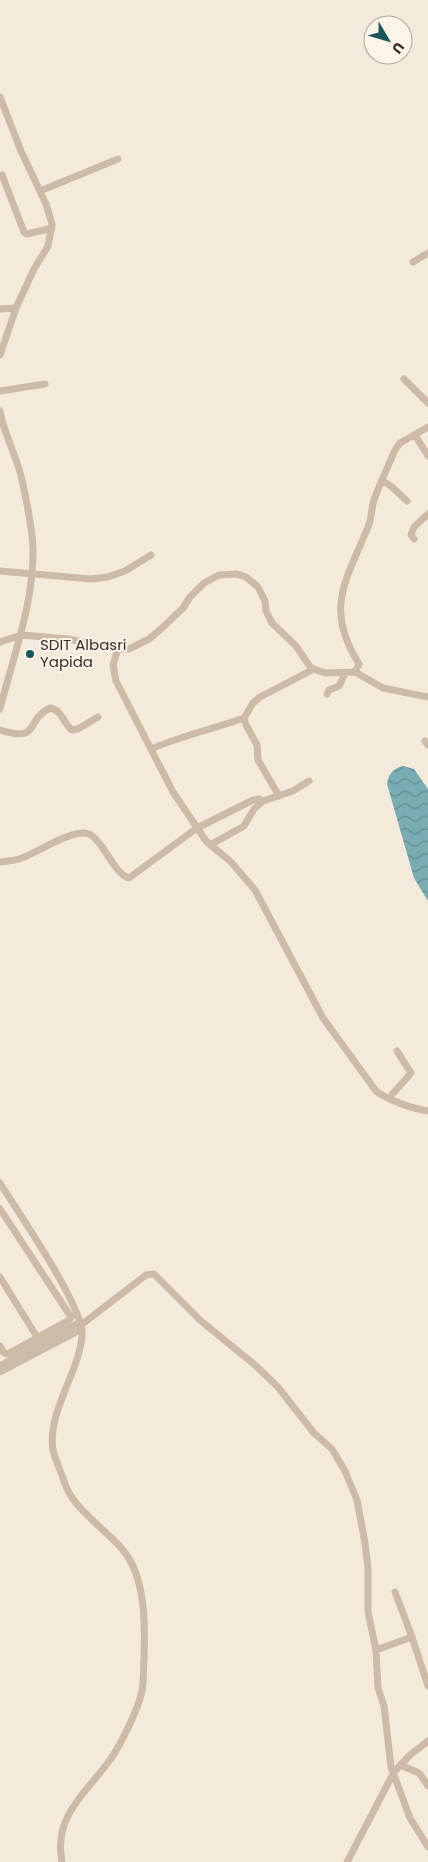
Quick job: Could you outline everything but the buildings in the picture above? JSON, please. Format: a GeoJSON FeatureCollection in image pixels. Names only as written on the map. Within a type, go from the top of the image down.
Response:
{"type":"FeatureCollection","features":[{"type":"Feature","properties":{"kind":"street"},"geometry":{"type":"LineString","coordinates":[[0,97],[21,151],[49,212],[52,228],[48,246],[16,308],[0,355]]}},
{"type":"Feature","properties":{"kind":"street"},"geometry":{"type":"LineString","coordinates":[[40,191],[118,159]]}},
{"type":"Feature","properties":{"kind":"street"},"geometry":{"type":"LineString","coordinates":[[2,175],[24,232],[27,234],[52,228]]}},
{"type":"Feature","properties":{"kind":"street"},"geometry":{"type":"LineString","coordinates":[[413,262],[428,253]]}},
{"type":"Feature","properties":{"kind":"street"},"geometry":{"type":"LineString","coordinates":[[0,309],[16,308]]}},
{"type":"Feature","properties":{"kind":"street"},"geometry":{"type":"LineString","coordinates":[[404,379],[428,403]]}},
{"type":"Feature","properties":{"kind":"street"},"geometry":{"type":"LineString","coordinates":[[0,391],[45,384]]}},
{"type":"Feature","properties":{"kind":"street"},"geometry":{"type":"LineString","coordinates":[[0,411],[3,425],[22,478],[32,533],[32,574],[22,635],[0,709]]}},
{"type":"Feature","properties":{"kind":"street"},"geometry":{"type":"LineString","coordinates":[[355,672],[359,664],[342,630],[339,616],[347,576],[369,524],[373,502],[398,446],[428,427]]}},
{"type":"Feature","properties":{"kind":"street"},"geometry":{"type":"LineString","coordinates":[[415,435],[428,456]]}},
{"type":"Feature","properties":{"kind":"street"},"geometry":{"type":"LineString","coordinates":[[382,480],[407,501]]}},
{"type":"Feature","properties":{"kind":"street"},"geometry":{"type":"LineString","coordinates":[[414,539],[411,535],[412,530],[428,514]]}},
{"type":"Feature","properties":{"kind":"street"},"geometry":{"type":"LineString","coordinates":[[0,571],[92,579],[108,577],[125,571],[151,555]]}},
{"type":"Feature","properties":{"kind":"street"},"geometry":{"type":"LineString","coordinates":[[0,642],[22,635],[68,639],[118,649],[129,649],[149,639],[183,608],[190,597],[212,578],[237,574],[246,577],[258,587],[272,623],[296,646],[307,664],[314,669],[325,673],[355,672],[383,688],[428,697]]}},
{"type":"Feature","properties":{"kind":"street"},"geometry":{"type":"LineString","coordinates":[[118,649],[112,665],[116,681],[173,792],[210,845],[231,862],[255,890],[323,1018],[376,1091],[409,1106],[428,1111]]}},
{"type":"Feature","properties":{"kind":"street"},"geometry":{"type":"LineString","coordinates":[[151,749],[188,734],[208,731],[244,718],[253,703],[260,697],[314,669]]}},
{"type":"Feature","properties":{"kind":"street"},"geometry":{"type":"LineString","coordinates":[[327,694],[329,690],[339,686],[345,673]]}},
{"type":"Feature","properties":{"kind":"street"},"geometry":{"type":"LineString","coordinates":[[0,730],[16,735],[28,732],[42,714],[50,708],[56,709],[72,730],[78,729],[98,717]]}},
{"type":"Feature","properties":{"kind":"street"},"geometry":{"type":"LineString","coordinates":[[244,718],[257,745],[258,760],[279,796]]}},
{"type":"Feature","properties":{"kind":"street"},"geometry":{"type":"LineString","coordinates":[[210,845],[244,826],[254,809],[263,801],[293,791],[309,781]]}},
{"type":"Feature","properties":{"kind":"street"},"geometry":{"type":"LineString","coordinates":[[0,862],[19,859],[69,836],[84,832],[93,835],[122,874],[129,878],[133,877],[197,828],[253,800],[259,799],[263,801]]}},
{"type":"Feature","properties":{"kind":"street"},"geometry":{"type":"LineString","coordinates":[[389,1098],[412,1073],[397,1051]]}},
{"type":"Feature","properties":{"kind":"street"},"geometry":{"type":"LineString","coordinates":[[0,1183],[52,1266],[73,1305],[81,1325],[82,1336],[78,1353],[56,1419],[53,1450],[67,1489],[80,1507],[128,1557],[135,1573],[144,1616],[143,1681],[139,1700],[111,1758],[73,1804],[66,1816],[60,1842],[62,1862]]}},
{"type":"Feature","properties":{"kind":"street"},"geometry":{"type":"LineString","coordinates":[[0,1346],[4,1354],[8,1354],[37,1336],[70,1320],[70,1314],[1,1212]]}},
{"type":"Feature","properties":{"kind":"street"},"geometry":{"type":"LineString","coordinates":[[0,1372],[81,1325],[146,1275],[154,1274],[201,1321],[255,1365],[277,1386],[314,1433],[336,1455],[357,1500],[368,1568],[368,1612],[376,1650],[378,1688],[384,1706],[391,1767],[410,1818],[428,1847]]}},
{"type":"Feature","properties":{"kind":"street"},"geometry":{"type":"LineString","coordinates":[[0,1277],[37,1336]]}},
{"type":"Feature","properties":{"kind":"street"},"geometry":{"type":"LineString","coordinates":[[0,1366],[81,1325]]}},
{"type":"Feature","properties":{"kind":"street"},"geometry":{"type":"LineString","coordinates":[[394,1592],[412,1637],[428,1686]]}},
{"type":"Feature","properties":{"kind":"street"},"geometry":{"type":"LineString","coordinates":[[376,1650],[412,1637]]}},
{"type":"Feature","properties":{"kind":"street"},"geometry":{"type":"LineString","coordinates":[[347,1862],[394,1772],[410,1755],[428,1741]]}},
{"type":"Feature","properties":{"kind":"street"},"geometry":{"type":"LineString","coordinates":[[400,1765],[419,1774],[428,1786]]}},
{"type":"Feature","properties":{"kind":"water"},"geometry":{"type":"Polygon","coordinates":[[[403,766],[414,769],[428,789],[428,901],[414,878],[387,784],[392,772],[396,768],[403,766]]]}},
{"type":"Feature","properties":{"kind":"place","name":"SDIT Albasri Yapida"},"geometry":{"type":"Point","coordinates":[30,654]}}]}
